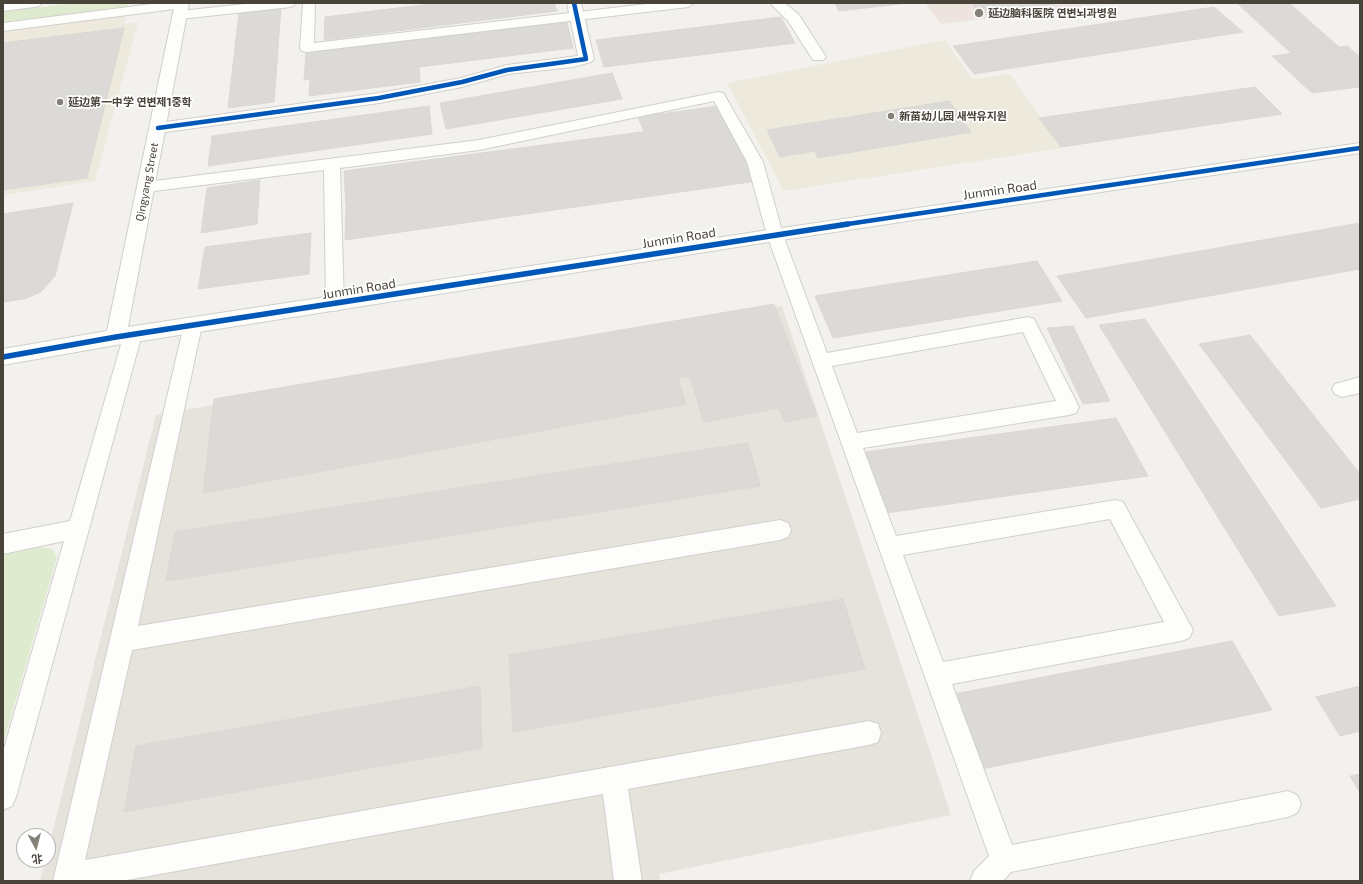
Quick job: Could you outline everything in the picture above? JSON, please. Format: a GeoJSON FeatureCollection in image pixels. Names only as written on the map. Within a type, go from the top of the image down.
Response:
{"type":"FeatureCollection","features":[{"type":"Feature","properties":{"kind":"street"},"geometry":{"type":"LineString","coordinates":[[3,7],[34,3]]}},
{"type":"Feature","properties":{"kind":"street"},"geometry":{"type":"LineString","coordinates":[[777,3],[794,18],[818,57]]}},
{"type":"Feature","properties":{"kind":"street","name":"Qingyang Street"},"geometry":{"type":"LineString","coordinates":[[124,336],[146,187],[181,7]]}},
{"type":"Feature","properties":{"kind":"street"},"geometry":{"type":"LineString","coordinates":[[158,128],[379,98],[462,82],[507,70],[586,59],[575,9]]}},
{"type":"Feature","properties":{"kind":"street","name":"Junmin Road"},"geometry":{"type":"LineString","coordinates":[[3,357],[193,325],[775,235],[1360,148]]}},
{"type":"Feature","properties":{"kind":"lane"},"geometry":{"type":"LineString","coordinates":[[3,27],[181,7],[291,3]]}},
{"type":"Feature","properties":{"kind":"lane"},"geometry":{"type":"LineString","coordinates":[[309,3],[307,48],[575,9],[688,3]]}},
{"type":"Feature","properties":{"kind":"lane"},"geometry":{"type":"LineString","coordinates":[[146,187],[479,145],[718,96],[755,162],[775,235],[1004,860]]}},
{"type":"Feature","properties":{"kind":"lane"},"geometry":{"type":"LineString","coordinates":[[332,164],[335,304]]}},
{"type":"Feature","properties":{"kind":"lane"},"geometry":{"type":"LineString","coordinates":[[821,360],[1028,324],[1068,407],[851,442]]}},
{"type":"Feature","properties":{"kind":"lane"},"geometry":{"type":"LineString","coordinates":[[193,325],[124,640],[68,879],[869,733]]}},
{"type":"Feature","properties":{"kind":"lane"},"geometry":{"type":"LineString","coordinates":[[3,798],[77,529],[124,336]]}},
{"type":"Feature","properties":{"kind":"lane"},"geometry":{"type":"LineString","coordinates":[[889,547],[1116,509],[1181,630],[937,675]]}},
{"type":"Feature","properties":{"kind":"lane"},"geometry":{"type":"LineString","coordinates":[[3,544],[77,529]]}},
{"type":"Feature","properties":{"kind":"lane"},"geometry":{"type":"LineString","coordinates":[[124,640],[780,530]]}},
{"type":"Feature","properties":{"kind":"lane"},"geometry":{"type":"LineString","coordinates":[[614,779],[628,881]]}},
{"type":"Feature","properties":{"kind":"lane"},"geometry":{"type":"LineString","coordinates":[[984,881],[1004,860],[1288,804]]}},
{"type":"Feature","properties":{"kind":"shaded area","name":"延边第一中学 연변제1중학"},"geometry":{"type":"Polygon","coordinates":[[[73,3],[128,3],[124,24],[138,22],[95,181],[3,195],[3,12],[73,3]]]}},
{"type":"Feature","properties":{"kind":"shaded area","name":"延边脑科医院 연변뇌과병원"},"geometry":{"type":"Polygon","coordinates":[[[925,3],[1108,3],[941,24],[925,3]]]}},
{"type":"Feature","properties":{"kind":"shaded area","name":"新苗幼儿园 새싹유지원"},"geometry":{"type":"Polygon","coordinates":[[[945,40],[972,79],[1010,74],[1062,148],[784,191],[727,83],[945,40]]]}},
{"type":"Feature","properties":{"kind":"shaded area"},"geometry":{"type":"Polygon","coordinates":[[[782,306],[951,815],[659,874],[660,881],[40,881],[43,868],[56,868],[56,828],[53,828],[156,415],[782,306]]]}},
{"type":"Feature","properties":{"kind":"green space"},"geometry":{"type":"Polygon","coordinates":[[[73,3],[128,3],[128,6],[3,22],[3,12],[73,3]]]}},
{"type":"Feature","properties":{"kind":"green space"},"geometry":{"type":"Polygon","coordinates":[[[40,547],[52,549],[57,557],[3,744],[3,554],[40,547]]]}},
{"type":"Feature","properties":{"kind":"building"},"geometry":{"type":"Polygon","coordinates":[[[438,3],[554,3],[557,11],[324,40],[325,17],[438,3]]]}},
{"type":"Feature","properties":{"kind":"building"},"geometry":{"type":"Polygon","coordinates":[[[835,3],[899,3],[900,4],[839,11],[835,3]]]}},
{"type":"Feature","properties":{"kind":"building"},"geometry":{"type":"Polygon","coordinates":[[[972,3],[1061,3],[979,13],[972,3]]]}},
{"type":"Feature","properties":{"kind":"building"},"geometry":{"type":"Polygon","coordinates":[[[1237,3],[1289,3],[1339,47],[1291,53],[1237,3]]]}},
{"type":"Feature","properties":{"kind":"building"},"geometry":{"type":"Polygon","coordinates":[[[1214,7],[1243,32],[974,74],[953,46],[1214,7]]]}},
{"type":"Feature","properties":{"kind":"building"},"geometry":{"type":"Polygon","coordinates":[[[281,8],[274,102],[228,108],[239,13],[281,8]]]}},
{"type":"Feature","properties":{"kind":"building"},"geometry":{"type":"Polygon","coordinates":[[[781,17],[795,43],[604,67],[596,40],[781,17]]]}},
{"type":"Feature","properties":{"kind":"building"},"geometry":{"type":"Polygon","coordinates":[[[567,22],[573,48],[419,67],[420,82],[309,96],[310,79],[304,80],[306,53],[567,22]]]}},
{"type":"Feature","properties":{"kind":"building","name":"延边第一中学 연변제1중학"},"geometry":{"type":"Polygon","coordinates":[[[124,28],[87,178],[3,190],[3,43],[124,28]]]}},
{"type":"Feature","properties":{"kind":"building"},"geometry":{"type":"Polygon","coordinates":[[[1347,46],[1360,57],[1360,87],[1312,93],[1272,56],[1347,46]]]}},
{"type":"Feature","properties":{"kind":"building"},"geometry":{"type":"Polygon","coordinates":[[[612,73],[622,99],[446,129],[440,103],[612,73]]]}},
{"type":"Feature","properties":{"kind":"building"},"geometry":{"type":"Polygon","coordinates":[[[1255,87],[1282,114],[1061,147],[1039,118],[1255,87]]]}},
{"type":"Feature","properties":{"kind":"building"},"geometry":{"type":"Polygon","coordinates":[[[949,101],[971,132],[818,158],[815,151],[780,157],[767,130],[949,101]]]}},
{"type":"Feature","properties":{"kind":"building"},"geometry":{"type":"Polygon","coordinates":[[[429,106],[432,134],[208,166],[212,136],[429,106]]]}},
{"type":"Feature","properties":{"kind":"building"},"geometry":{"type":"Polygon","coordinates":[[[718,106],[726,121],[644,132],[638,117],[718,106]]]}},
{"type":"Feature","properties":{"kind":"building"},"geometry":{"type":"Polygon","coordinates":[[[726,121],[745,153],[346,208],[344,171],[726,121]]]}},
{"type":"Feature","properties":{"kind":"building"},"geometry":{"type":"Polygon","coordinates":[[[745,153],[757,181],[345,240],[346,208],[745,153]]]}},
{"type":"Feature","properties":{"kind":"building"},"geometry":{"type":"Polygon","coordinates":[[[260,180],[257,224],[201,233],[207,188],[260,180]]]}},
{"type":"Feature","properties":{"kind":"building"},"geometry":{"type":"Polygon","coordinates":[[[73,203],[55,276],[41,292],[24,299],[3,302],[3,214],[73,203]]]}},
{"type":"Feature","properties":{"kind":"building"},"geometry":{"type":"Polygon","coordinates":[[[1360,223],[1360,269],[1086,318],[1057,276],[1360,223]]]}},
{"type":"Feature","properties":{"kind":"building"},"geometry":{"type":"Polygon","coordinates":[[[311,233],[309,274],[198,289],[205,247],[311,233]]]}},
{"type":"Feature","properties":{"kind":"building"},"geometry":{"type":"Polygon","coordinates":[[[1037,261],[1062,301],[833,338],[815,296],[1037,261]]]}},
{"type":"Feature","properties":{"kind":"building"},"geometry":{"type":"Polygon","coordinates":[[[774,304],[790,346],[704,361],[700,348],[210,434],[214,399],[774,304]]]}},
{"type":"Feature","properties":{"kind":"building"},"geometry":{"type":"Polygon","coordinates":[[[1145,319],[1336,606],[1279,616],[1099,325],[1145,319]]]}},
{"type":"Feature","properties":{"kind":"building"},"geometry":{"type":"Polygon","coordinates":[[[1073,326],[1110,401],[1083,404],[1047,328],[1073,326]]]}},
{"type":"Feature","properties":{"kind":"building"},"geometry":{"type":"Polygon","coordinates":[[[1250,335],[1360,474],[1360,499],[1321,508],[1199,344],[1250,335]]]}},
{"type":"Feature","properties":{"kind":"building"},"geometry":{"type":"Polygon","coordinates":[[[790,346],[817,416],[785,422],[779,408],[704,422],[690,376],[678,378],[686,404],[203,493],[210,434],[700,348],[704,361],[790,346]]]}},
{"type":"Feature","properties":{"kind":"building"},"geometry":{"type":"Polygon","coordinates":[[[1116,418],[1148,476],[886,513],[866,452],[1116,418]]]}},
{"type":"Feature","properties":{"kind":"building"},"geometry":{"type":"Polygon","coordinates":[[[748,443],[760,486],[166,581],[175,532],[748,443]]]}},
{"type":"Feature","properties":{"kind":"building"},"geometry":{"type":"Polygon","coordinates":[[[843,599],[865,669],[513,732],[509,655],[843,599]]]}},
{"type":"Feature","properties":{"kind":"building"},"geometry":{"type":"Polygon","coordinates":[[[1232,641],[1272,710],[982,769],[954,694],[1232,641]]]}},
{"type":"Feature","properties":{"kind":"building"},"geometry":{"type":"Polygon","coordinates":[[[480,686],[482,748],[124,812],[136,746],[480,686]]]}},
{"type":"Feature","properties":{"kind":"building"},"geometry":{"type":"Polygon","coordinates":[[[1360,686],[1360,731],[1340,736],[1316,697],[1360,686]]]}},
{"type":"Feature","properties":{"kind":"building"},"geometry":{"type":"Polygon","coordinates":[[[1360,774],[1360,793],[1350,776],[1360,774]]]}},
{"type":"Feature","properties":{"kind":"cycle path"},"geometry":{"type":"LineString","coordinates":[[158,128],[379,98],[462,82],[507,70],[586,59],[574,3]]}},
{"type":"Feature","properties":{"kind":"cycle path"},"geometry":{"type":"LineString","coordinates":[[3,357],[116,337],[775,235],[1360,148]]}},
{"type":"Feature","properties":{"kind":"place","name":"延边脑科医院 연변뇌과병원"},"geometry":{"type":"Point","coordinates":[979,13]}},
{"type":"Feature","properties":{"kind":"place","name":"延边第一中学 연변제1중학"},"geometry":{"type":"Point","coordinates":[60,102]}},
{"type":"Feature","properties":{"kind":"place","name":"新苗幼儿园 새싹유지원"},"geometry":{"type":"Point","coordinates":[891,116]}}]}
